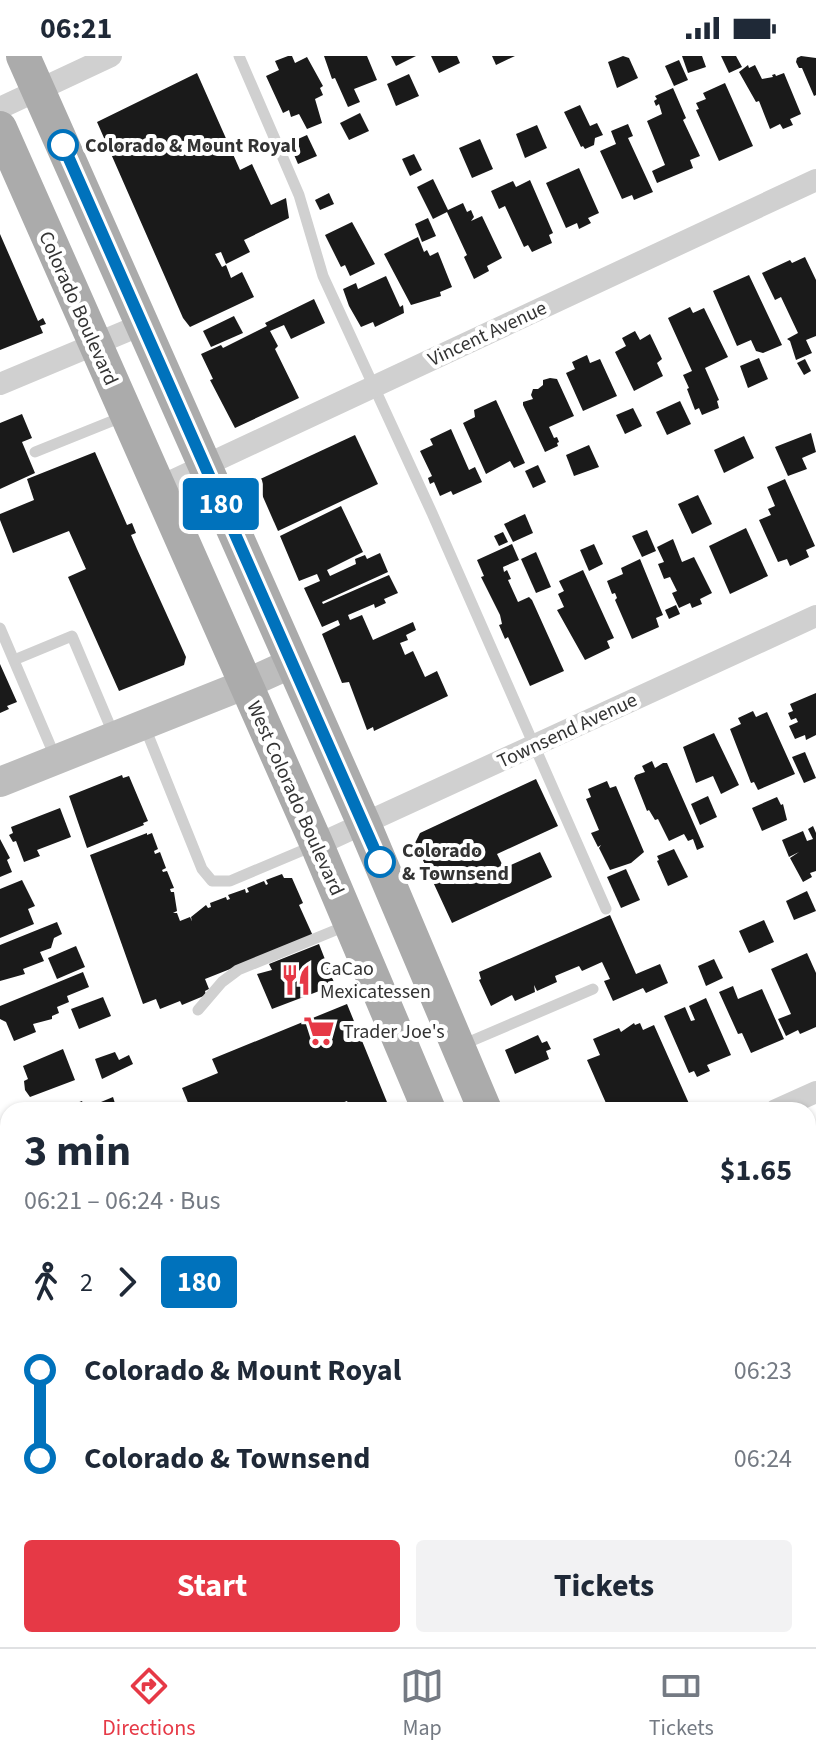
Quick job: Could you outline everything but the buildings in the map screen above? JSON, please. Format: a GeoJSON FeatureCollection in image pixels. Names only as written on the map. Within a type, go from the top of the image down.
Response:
{"type":"FeatureCollection","features":[{"type":"Feature","properties":{"kind":"main road"},"geometry":{"type":"LineString","coordinates":[[23,56],[364,824],[482,1102]]}},
{"type":"Feature","properties":{"kind":"main road","name":"Colorado Boulevard"},"geometry":{"type":"LineString","coordinates":[[0,128],[159,487]]}},
{"type":"Feature","properties":{"kind":"main road","name":"West Colorado Boulevard"},"geometry":{"type":"LineString","coordinates":[[159,487],[317,845],[426,1102]]}},
{"type":"Feature","properties":{"kind":"street"},"geometry":{"type":"LineString","coordinates":[[0,108],[111,56]]}},
{"type":"Feature","properties":{"kind":"street","name":"Vincent Avenue"},"geometry":{"type":"LineString","coordinates":[[159,487],[816,180]]}},
{"type":"Feature","properties":{"kind":"street"},"geometry":{"type":"LineString","coordinates":[[0,384],[141,325]]}},
{"type":"Feature","properties":{"kind":"street","name":"Townsend Avenue"},"geometry":{"type":"LineString","coordinates":[[317,845],[816,616]]}},
{"type":"Feature","properties":{"kind":"street"},"geometry":{"type":"LineString","coordinates":[[0,782],[115,738],[292,663]]}},
{"type":"Feature","properties":{"kind":"street"},"geometry":{"type":"LineString","coordinates":[[794,1102],[816,1092]]}},
{"type":"Feature","properties":{"kind":"lane"},"geometry":{"type":"LineString","coordinates":[[239,56],[299,195],[323,276],[375,386],[606,909]]}},
{"type":"Feature","properties":{"kind":"lane"},"geometry":{"type":"LineString","coordinates":[[35,452],[126,415]]}},
{"type":"Feature","properties":{"kind":"lane"},"geometry":{"type":"LineString","coordinates":[[0,628],[56,759]]}},
{"type":"Feature","properties":{"kind":"lane"},"geometry":{"type":"LineString","coordinates":[[14,660],[72,636],[115,738]]}},
{"type":"Feature","properties":{"kind":"lane"},"geometry":{"type":"LineString","coordinates":[[144,725],[202,869],[212,881],[230,881],[317,845]]}},
{"type":"Feature","properties":{"kind":"lane"},"geometry":{"type":"LineString","coordinates":[[198,1010],[222,982],[238,970],[351,924]]}},
{"type":"Feature","properties":{"kind":"lane"},"geometry":{"type":"LineString","coordinates":[[458,1047],[593,989]]}},
{"type":"Feature","properties":{"kind":"bus line","name":"180"},"geometry":{"type":"LineString","coordinates":[[63,145],[380,862]]}},
{"type":"Feature","properties":{"kind":"place","name":"Colorado & Mount Royal"},"geometry":{"type":"Point","coordinates":[63,145]}},
{"type":"Feature","properties":{"kind":"place","name":"Colorado & Townsend"},"geometry":{"type":"Point","coordinates":[380,862]}},
{"type":"Feature","properties":{"kind":"place","name":"CaCao Mexicatessen"},"geometry":{"type":"Point","coordinates":[296,980]}},
{"type":"Feature","properties":{"kind":"place","name":"Trader Joe's"},"geometry":{"type":"Point","coordinates":[319,1031]}}]}
